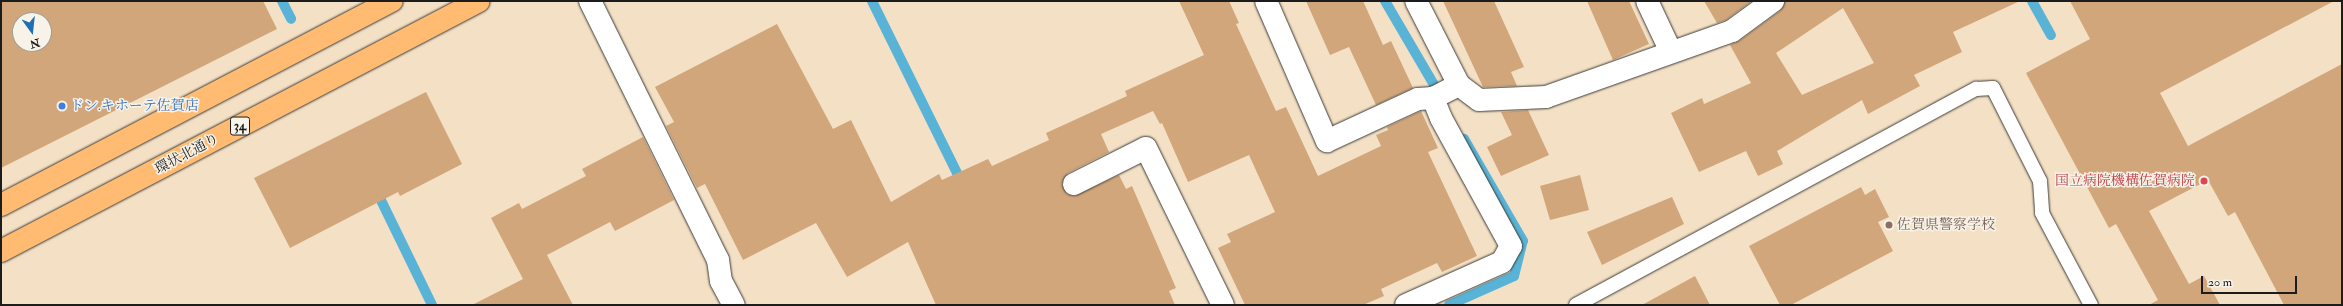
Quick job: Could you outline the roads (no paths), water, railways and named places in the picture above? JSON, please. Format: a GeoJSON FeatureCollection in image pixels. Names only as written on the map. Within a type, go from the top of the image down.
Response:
{"type":"FeatureCollection","features":[{"type":"Feature","properties":{"kind":"highway"},"geometry":{"type":"LineString","coordinates":[[1,206],[392,1]]}},
{"type":"Feature","properties":{"kind":"highway","name":"環状北通り"},"geometry":{"type":"LineString","coordinates":[[1,251],[479,1]]}},
{"type":"Feature","properties":{"kind":"street"},"geometry":{"type":"LineString","coordinates":[[590,1],[718,260],[721,281],[734,305]]}},
{"type":"Feature","properties":{"kind":"street"},"geometry":{"type":"LineString","coordinates":[[1266,1],[1328,141],[1418,99],[1447,91],[1479,100],[1546,97],[1732,31],[1773,1]]}},
{"type":"Feature","properties":{"kind":"street"},"geometry":{"type":"LineString","coordinates":[[1406,305],[1502,262],[1511,246],[1441,118],[1447,91],[1416,1]]}},
{"type":"Feature","properties":{"kind":"street"},"geometry":{"type":"LineString","coordinates":[[1647,1],[1670,52]]}},
{"type":"Feature","properties":{"kind":"street"},"geometry":{"type":"LineString","coordinates":[[1074,184],[1146,148],[1223,305]]}},
{"type":"Feature","properties":{"kind":"lane"},"geometry":{"type":"LineString","coordinates":[[1576,305],[1976,89],[1993,88],[2040,181],[2042,213],[2091,305]]}},
{"type":"Feature","properties":{"kind":"waterway"},"geometry":{"type":"LineString","coordinates":[[282,1],[291,19]]}},
{"type":"Feature","properties":{"kind":"waterway"},"geometry":{"type":"LineString","coordinates":[[872,1],[963,185]]}},
{"type":"Feature","properties":{"kind":"waterway"},"geometry":{"type":"LineString","coordinates":[[1385,1],[1441,97]]}},
{"type":"Feature","properties":{"kind":"waterway"},"geometry":{"type":"LineString","coordinates":[[2032,1],[2051,35]]}},
{"type":"Feature","properties":{"kind":"waterway"},"geometry":{"type":"LineString","coordinates":[[1449,305],[1514,276],[1523,241],[1464,139]]}},
{"type":"Feature","properties":{"kind":"waterway"},"geometry":{"type":"LineString","coordinates":[[375,188],[432,305]]}},
{"type":"Feature","properties":{"kind":"place","name":"ドン.キホーテ佐賀店"},"geometry":{"type":"Point","coordinates":[62,106]}},
{"type":"Feature","properties":{"kind":"place","name":"国立病院機構佐賀病院"},"geometry":{"type":"Point","coordinates":[2204,181]}},
{"type":"Feature","properties":{"kind":"place","name":"佐賀県警察学校"},"geometry":{"type":"Point","coordinates":[1889,225]}}]}
